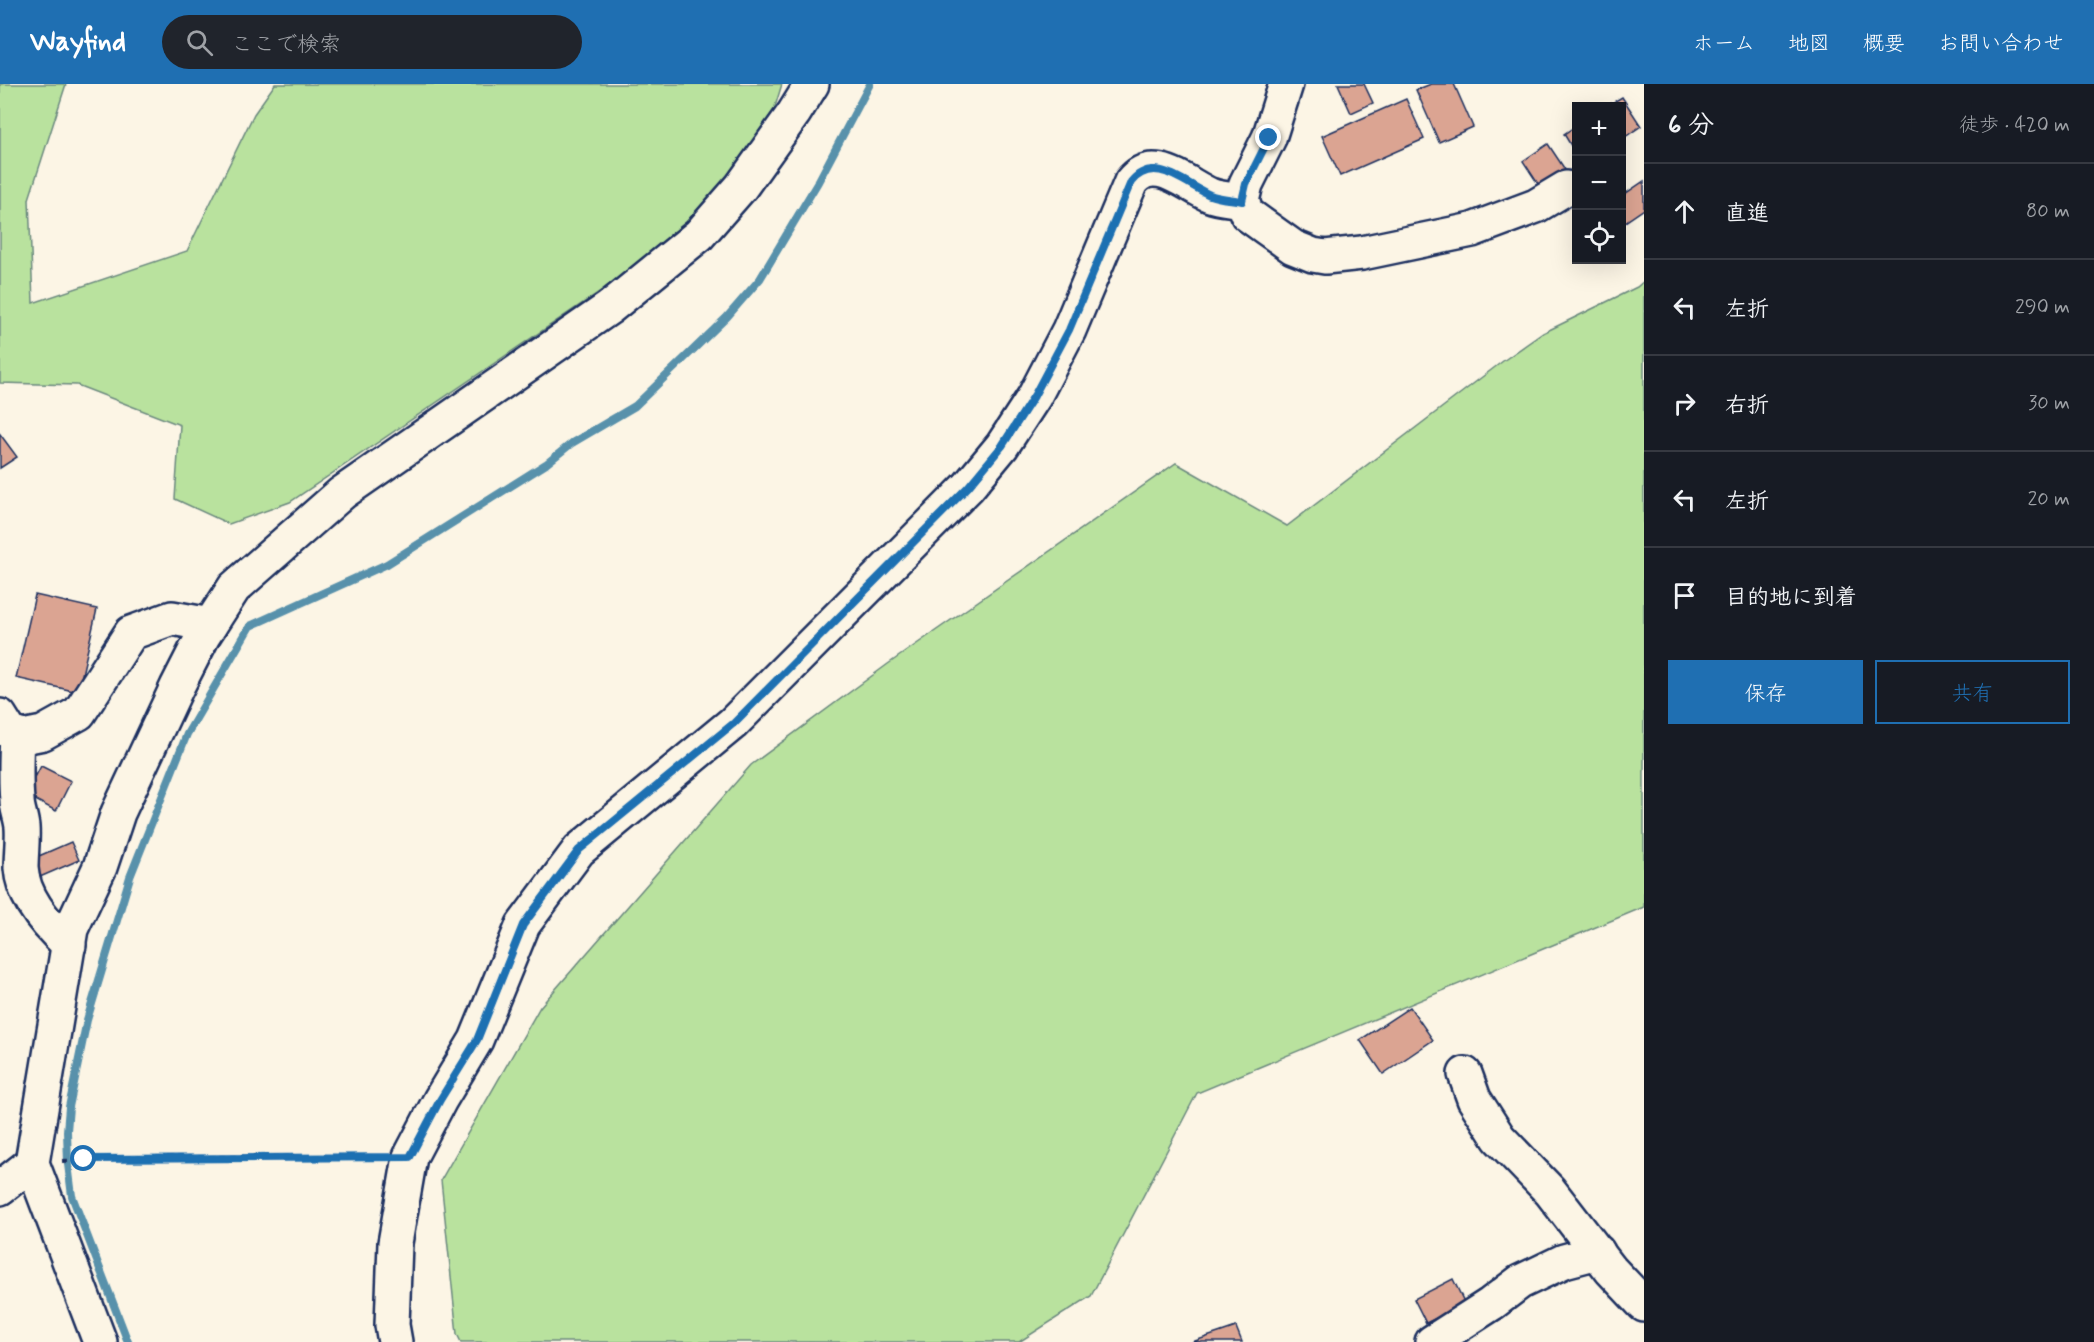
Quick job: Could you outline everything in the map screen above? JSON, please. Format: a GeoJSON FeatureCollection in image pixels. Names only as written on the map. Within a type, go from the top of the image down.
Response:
{"type":"FeatureCollection","features":[{"type":"Feature","properties":{"kind":"street"},"geometry":{"type":"LineString","coordinates":[[99,1342],[32,1163],[71,929],[100,867],[118,813],[177,687],[210,625],[234,588],[342,493],[609,308],[699,235],[741,187],[812,84]]}},
{"type":"Feature","properties":{"kind":"street"},"geometry":{"type":"LineString","coordinates":[[1286,84],[1269,138],[1246,184],[1242,201],[1247,214],[1293,247],[1313,255],[1325,257],[1362,253],[1472,230],[1536,206],[1566,188]]}},
{"type":"Feature","properties":{"kind":"street"},"geometry":{"type":"LineString","coordinates":[[395,1342],[392,1325],[395,1243],[410,1157],[440,1100],[477,1040],[523,925],[579,850],[734,723],[968,487],[1002,446],[1034,396],[1069,330],[1131,182],[1138,173],[1155,169],[1171,174],[1213,196],[1242,201]]}},
{"type":"Feature","properties":{"kind":"street"},"geometry":{"type":"LineString","coordinates":[[9,726],[23,737],[43,733],[79,713],[131,633],[172,618],[210,625]]}},
{"type":"Feature","properties":{"kind":"street"},"geometry":{"type":"LineString","coordinates":[[9,726],[17,803],[21,814],[21,870],[27,891],[49,926],[69,945]]}},
{"type":"Feature","properties":{"kind":"street"},"geometry":{"type":"LineString","coordinates":[[1466,1074],[1474,1099],[1499,1138],[1550,1191],[1644,1305]]}},
{"type":"Feature","properties":{"kind":"street"},"geometry":{"type":"LineString","coordinates":[[0,1188],[32,1163]]}},
{"type":"Feature","properties":{"kind":"street"},"geometry":{"type":"LineString","coordinates":[[1432,1342],[1491,1304],[1520,1282],[1564,1261],[1598,1252]]}},
{"type":"Feature","properties":{"kind":"path"},"geometry":{"type":"LineString","coordinates":[[32,1163],[122,1158],[410,1157]]}},
{"type":"Feature","properties":{"kind":"green space"},"geometry":{"type":"Polygon","coordinates":[[[0,84],[66,84],[29,199],[33,303],[187,251],[254,114],[275,84],[782,84],[774,110],[692,229],[290,502],[229,524],[175,499],[180,425],[77,385],[0,383],[0,84]]]}},
{"type":"Feature","properties":{"kind":"green space"},"geometry":{"type":"Polygon","coordinates":[[[1644,281],[1644,907],[1197,1093],[1091,1296],[1019,1342],[461,1342],[457,1334],[441,1180],[540,1007],[751,765],[888,664],[1176,463],[1287,526],[1543,333],[1637,287],[1644,281]]]}},
{"type":"Feature","properties":{"kind":"building"},"geometry":{"type":"Polygon","coordinates":[[[1338,84],[1364,84],[1373,103],[1351,113],[1338,84]]]}},
{"type":"Feature","properties":{"kind":"building"},"geometry":{"type":"Polygon","coordinates":[[[1431,84],[1454,84],[1473,127],[1439,142],[1416,90],[1431,84]]]}},
{"type":"Feature","properties":{"kind":"building"},"geometry":{"type":"Polygon","coordinates":[[[1622,97],[1625,102],[1614,102],[1622,97]]]}},
{"type":"Feature","properties":{"kind":"building"},"geometry":{"type":"Polygon","coordinates":[[[1406,99],[1424,139],[1340,176],[1322,136],[1406,99]]]}},
{"type":"Feature","properties":{"kind":"building"},"geometry":{"type":"Polygon","coordinates":[[[1626,103],[1641,126],[1626,136],[1626,103]]]}},
{"type":"Feature","properties":{"kind":"building"},"geometry":{"type":"Polygon","coordinates":[[[1572,129],[1572,147],[1564,134],[1572,129]]]}},
{"type":"Feature","properties":{"kind":"building"},"geometry":{"type":"Polygon","coordinates":[[[1548,144],[1570,177],[1544,193],[1523,161],[1548,144]]]}},
{"type":"Feature","properties":{"kind":"building"},"geometry":{"type":"Polygon","coordinates":[[[1644,181],[1644,209],[1626,221],[1626,210],[1626,193],[1644,181]]]}},
{"type":"Feature","properties":{"kind":"building"},"geometry":{"type":"Polygon","coordinates":[[[0,434],[17,457],[0,468],[0,434]]]}},
{"type":"Feature","properties":{"kind":"building"},"geometry":{"type":"Polygon","coordinates":[[[35,595],[97,609],[78,692],[16,678],[35,595]]]}},
{"type":"Feature","properties":{"kind":"building"},"geometry":{"type":"Polygon","coordinates":[[[41,766],[71,781],[56,811],[26,795],[41,766]]]}},
{"type":"Feature","properties":{"kind":"building"},"geometry":{"type":"Polygon","coordinates":[[[71,842],[79,860],[40,877],[32,859],[71,842]]]}},
{"type":"Feature","properties":{"kind":"building"},"geometry":{"type":"Polygon","coordinates":[[[1410,1007],[1433,1040],[1383,1074],[1360,1040],[1410,1007]]]}},
{"type":"Feature","properties":{"kind":"building"},"geometry":{"type":"Polygon","coordinates":[[[1453,1279],[1465,1304],[1426,1323],[1414,1299],[1453,1279]]]}},
{"type":"Feature","properties":{"kind":"building"},"geometry":{"type":"Polygon","coordinates":[[[1236,1327],[1242,1342],[1192,1342],[1236,1327]]]}},
{"type":"Feature","properties":{"kind":"waterway"},"geometry":{"type":"LineString","coordinates":[[128,1342],[72,1196],[68,1164],[69,1107],[87,1020],[130,877],[187,734],[250,626],[387,564],[546,464],[572,443],[635,406],[727,317],[760,279],[818,182],[870,84]]}},
{"type":"Feature","properties":{"kind":"route"},"geometry":{"type":"LineString","coordinates":[[84,1159],[410,1157],[440,1100],[477,1040],[523,925],[579,850],[734,723],[968,487],[1002,446],[1034,396],[1069,330],[1131,182],[1138,173],[1155,169],[1171,174],[1213,196],[1242,201],[1246,184],[1269,138]]}}]}
